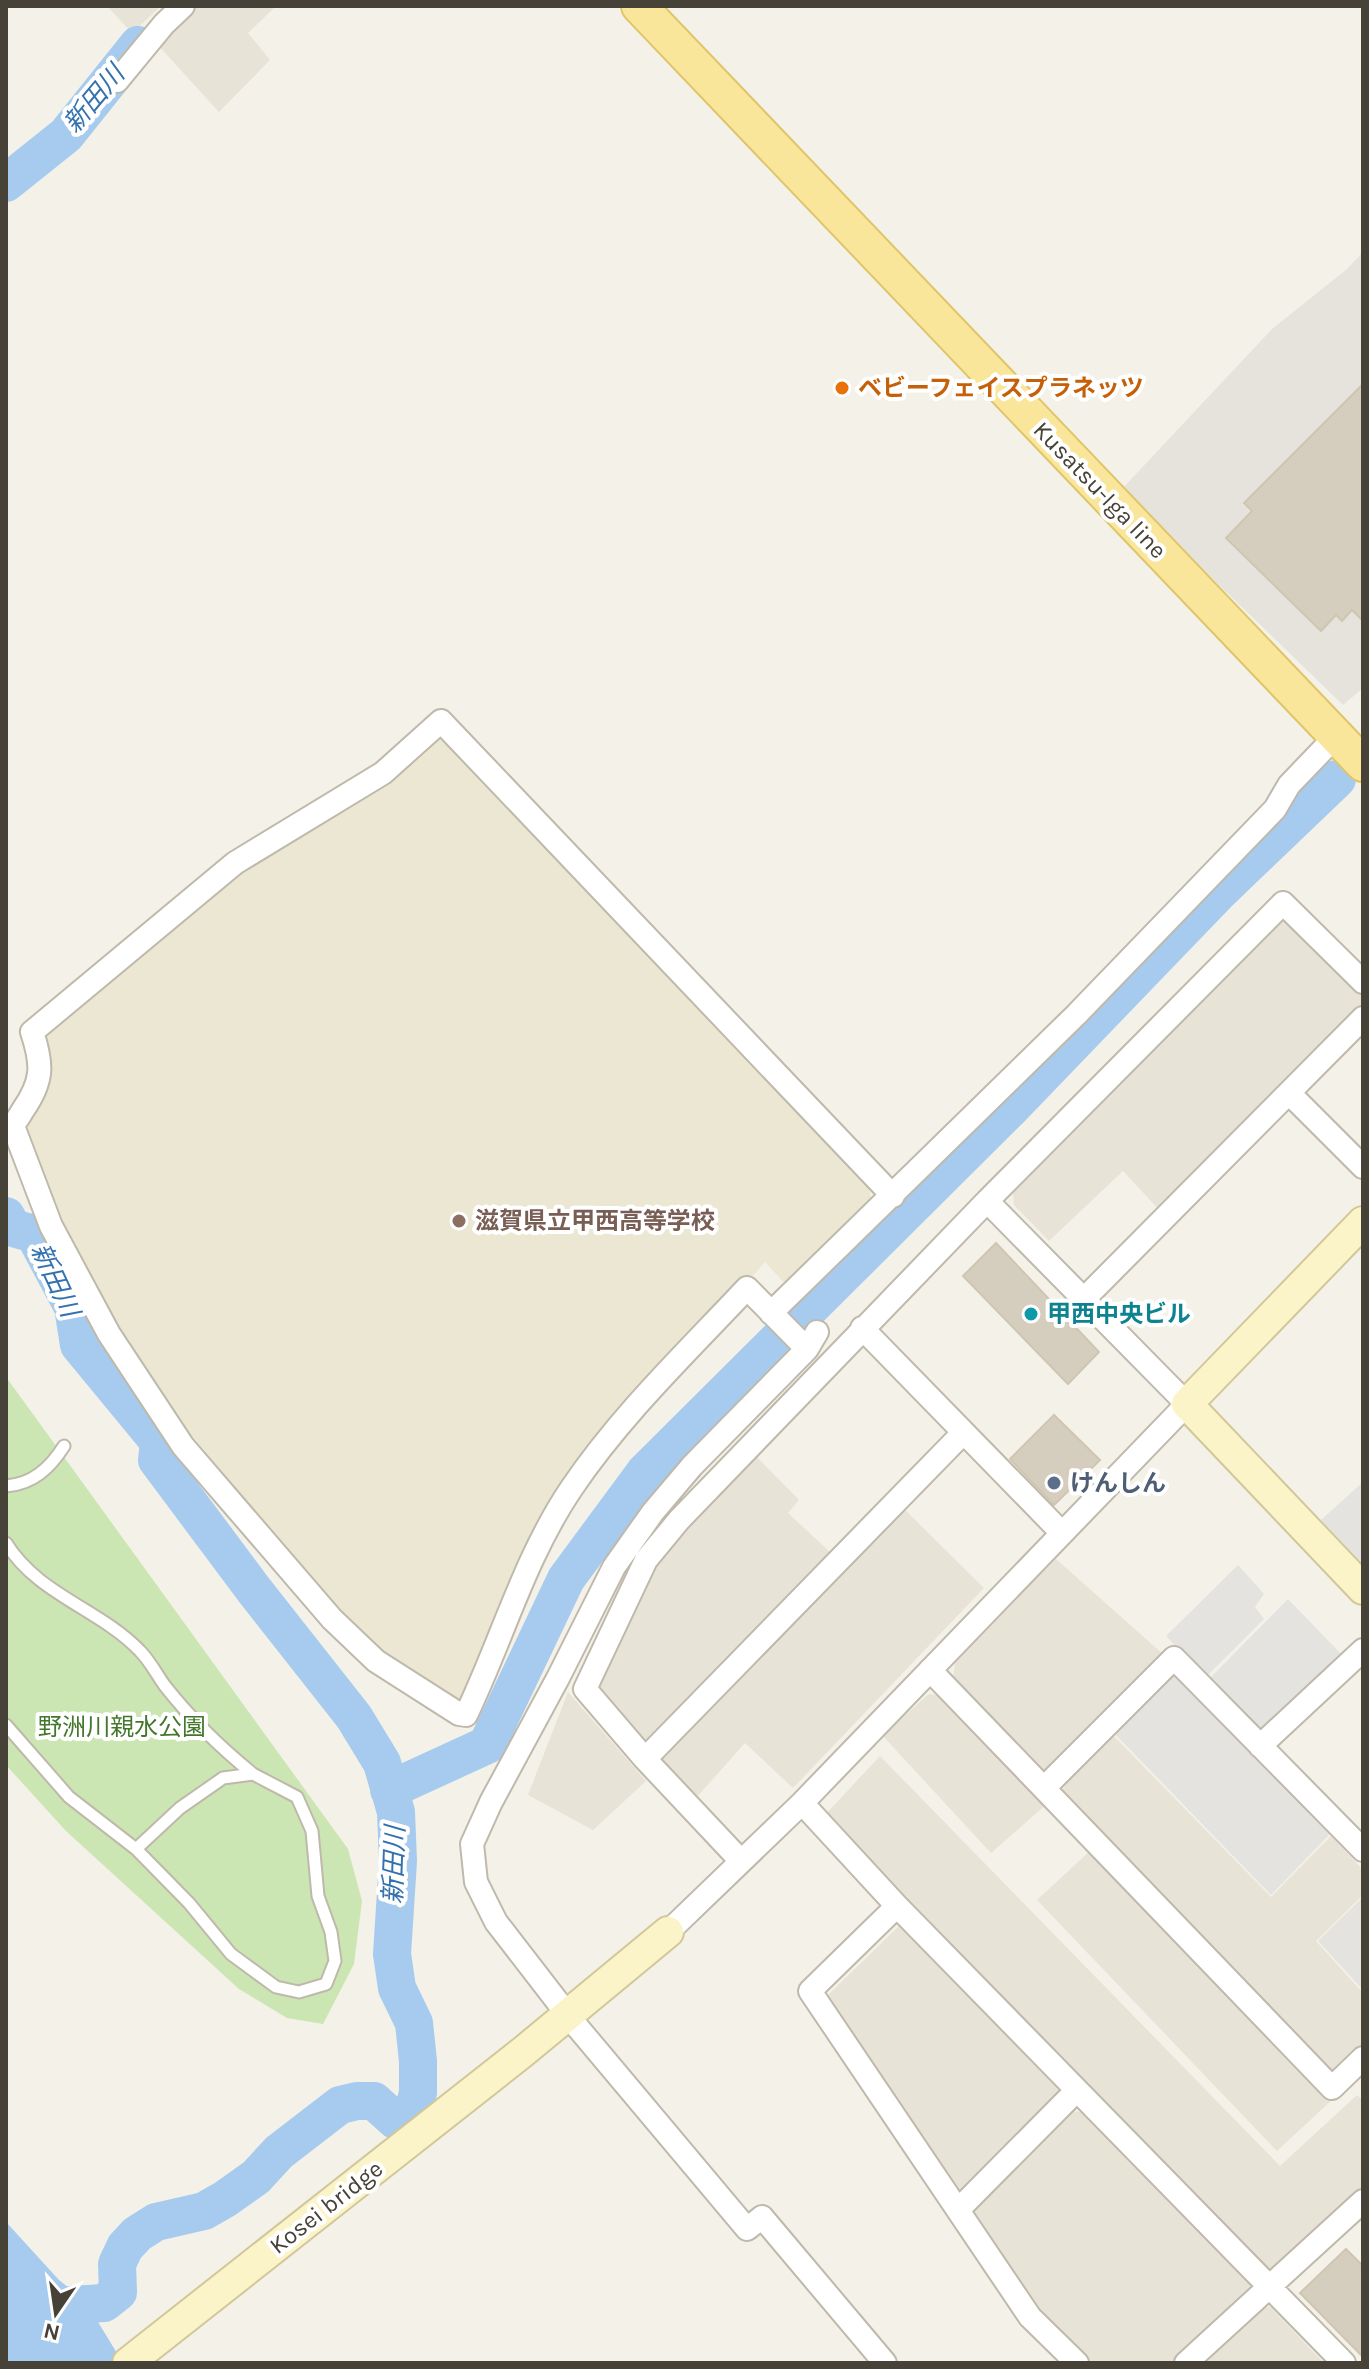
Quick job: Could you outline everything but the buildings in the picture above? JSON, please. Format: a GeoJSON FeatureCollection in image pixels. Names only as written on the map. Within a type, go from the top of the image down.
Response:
{"type":"FeatureCollection","features":[{"type":"Feature","properties":{"kind":"main road","name":"Kusatsu-Iga line"},"geometry":{"type":"LineString","coordinates":[[639,6],[1347,747]]}},
{"type":"Feature","properties":{"kind":"street"},"geometry":{"type":"LineString","coordinates":[[117,81],[178,7]]}},
{"type":"Feature","properties":{"kind":"street"},"geometry":{"type":"LineString","coordinates":[[885,2363],[762,2217],[747,2229],[568,2015],[496,1922],[476,1882],[472,1844],[614,1567],[653,1512],[692,1466],[808,1341],[774,1316],[747,1288],[625,1417],[570,1490],[557,1513],[508,1609],[486,1673],[466,1715],[459,1714],[376,1661],[332,1619],[183,1446],[109,1334],[51,1226],[10,1127],[36,1090],[41,1059],[32,1032],[235,863],[383,773],[441,721],[893,1196]]}},
{"type":"Feature","properties":{"kind":"street"},"geometry":{"type":"LineString","coordinates":[[774,1316],[1076,1015],[1275,809],[1289,785],[1347,747]]}},
{"type":"Feature","properties":{"kind":"street"},"geometry":{"type":"LineString","coordinates":[[741,1861],[645,1759],[585,1689],[646,1560],[689,1509],[862,1328],[1283,903],[1363,982]]}},
{"type":"Feature","properties":{"kind":"street"},"geometry":{"type":"LineString","coordinates":[[1084,1299],[1363,1018]]}},
{"type":"Feature","properties":{"kind":"street"},"geometry":{"type":"LineString","coordinates":[[1290,1094],[1363,1167]]}},
{"type":"Feature","properties":{"kind":"street"},"geometry":{"type":"LineString","coordinates":[[987,1201],[1363,1589]]}},
{"type":"Feature","properties":{"kind":"street"},"geometry":{"type":"LineString","coordinates":[[668,1932],[802,1803],[1363,1222]]}},
{"type":"Feature","properties":{"kind":"street"},"geometry":{"type":"LineString","coordinates":[[862,1328],[1061,1532]]}},
{"type":"Feature","properties":{"kind":"street"},"geometry":{"type":"LineString","coordinates":[[645,1759],[963,1433]]}},
{"type":"Feature","properties":{"kind":"street"},"geometry":{"type":"LineString","coordinates":[[1260,1746],[1363,1650]]}},
{"type":"Feature","properties":{"kind":"street"},"geometry":{"type":"LineString","coordinates":[[1044,1788],[1174,1658],[1363,1850]]}},
{"type":"Feature","properties":{"kind":"street"},"geometry":{"type":"LineString","coordinates":[[930,1670],[1332,2088],[1363,2058]]}},
{"type":"Feature","properties":{"kind":"street"},"geometry":{"type":"LineString","coordinates":[[802,1803],[897,1906],[1344,2363]]}},
{"type":"Feature","properties":{"kind":"street"},"geometry":{"type":"LineString","coordinates":[[897,1906],[810,1991],[1030,2317],[1077,2363]]}},
{"type":"Feature","properties":{"kind":"street","name":"Kosei bridge"},"geometry":{"type":"LineString","coordinates":[[128,2363],[524,2051],[668,1932]]}},
{"type":"Feature","properties":{"kind":"street"},"geometry":{"type":"LineString","coordinates":[[958,2210],[1077,2090]]}},
{"type":"Feature","properties":{"kind":"street"},"geometry":{"type":"LineString","coordinates":[[1186,2363],[1363,2201]]}},
{"type":"Feature","properties":{"kind":"lane"},"geometry":{"type":"LineString","coordinates":[[6,1486],[22,1484],[38,1475],[53,1462],[64,1446]]}},
{"type":"Feature","properties":{"kind":"lane"},"geometry":{"type":"LineString","coordinates":[[6,1543],[18,1561],[53,1592],[141,1651],[165,1686],[215,1743],[253,1774],[297,1797],[312,1831],[318,1896],[331,1932],[335,1961],[326,1984],[299,1992],[276,1987],[231,1954],[189,1903],[136,1849],[69,1797],[6,1725]]}},
{"type":"Feature","properties":{"kind":"lane"},"geometry":{"type":"LineString","coordinates":[[136,1849],[180,1808],[223,1778],[253,1774]]}},
{"type":"Feature","properties":{"kind":"shaded area"},"geometry":{"type":"Polygon","coordinates":[[[107,6],[161,6],[132,33],[107,6]]]}},
{"type":"Feature","properties":{"kind":"shaded area"},"geometry":{"type":"Polygon","coordinates":[[[190,6],[276,6],[248,33],[270,60],[219,112],[157,44],[190,6]]]}},
{"type":"Feature","properties":{"kind":"shaded area"},"geometry":{"type":"Polygon","coordinates":[[[1363,252],[1363,688],[1343,705],[1121,490],[1272,329],[1347,269],[1363,252]]]}},
{"type":"Feature","properties":{"kind":"shaded area","name":"滋賀県立甲西高等学校"},"geometry":{"type":"Polygon","coordinates":[[[436,731],[869,1188],[872,1204],[788,1287],[765,1262],[595,1455],[464,1715],[373,1656],[175,1415],[107,1311],[70,1238],[26,1129],[41,1098],[52,1062],[42,1029],[240,872],[436,731]]]}},
{"type":"Feature","properties":{"kind":"shaded area"},"geometry":{"type":"Polygon","coordinates":[[[1281,919],[1289,919],[1363,991],[1363,1010],[1164,1215],[1123,1171],[1049,1241],[1014,1205],[1013,1191],[1281,919]]]}},
{"type":"Feature","properties":{"kind":"shaded area"},"geometry":{"type":"Polygon","coordinates":[[[754,1454],[799,1500],[788,1513],[831,1553],[645,1745],[596,1685],[634,1598],[695,1511],[754,1454]]]}},
{"type":"Feature","properties":{"kind":"shaded area"},"geometry":{"type":"Polygon","coordinates":[[[1363,1482],[1363,1565],[1321,1520],[1363,1482]]]}},
{"type":"Feature","properties":{"kind":"shaded area"},"geometry":{"type":"Polygon","coordinates":[[[903,1508],[984,1588],[793,1788],[745,1743],[696,1798],[657,1759],[903,1508]]]}},
{"type":"Feature","properties":{"kind":"shaded area"},"geometry":{"type":"Polygon","coordinates":[[[1056,1559],[1164,1655],[1054,1773],[1040,1771],[953,1679],[955,1662],[1056,1559]]]}},
{"type":"Feature","properties":{"kind":"shaded area"},"geometry":{"type":"Polygon","coordinates":[[[1238,1565],[1264,1594],[1255,1607],[1264,1619],[1205,1678],[1166,1636],[1238,1565]]]}},
{"type":"Feature","properties":{"kind":"shaded area"},"geometry":{"type":"Polygon","coordinates":[[[1288,1599],[1344,1657],[1266,1730],[1256,1731],[1208,1680],[1288,1599]]]}},
{"type":"Feature","properties":{"kind":"shaded area"},"geometry":{"type":"Polygon","coordinates":[[[1168,1674],[1180,1675],[1330,1834],[1271,1895],[1112,1731],[1168,1674]]]}},
{"type":"Feature","properties":{"kind":"shaded area"},"geometry":{"type":"Polygon","coordinates":[[[568,1692],[646,1781],[593,1830],[528,1795],[568,1692]]]}},
{"type":"Feature","properties":{"kind":"shaded area"},"geometry":{"type":"Polygon","coordinates":[[[929,1694],[939,1695],[1048,1803],[991,1853],[882,1735],[929,1694]]]}},
{"type":"Feature","properties":{"kind":"shaded area"},"geometry":{"type":"Polygon","coordinates":[[[1110,1732],[1271,1897],[1331,1836],[1363,1870],[1363,1895],[1316,1941],[1363,1993],[1363,2045],[1338,2070],[1325,2069],[1060,1796],[1066,1783],[1110,1732]]]}},
{"type":"Feature","properties":{"kind":"shaded area"},"geometry":{"type":"Polygon","coordinates":[[[880,1756],[1280,2166],[1357,2095],[1363,2100],[1363,2190],[1275,2275],[1263,2272],[824,1816],[880,1756]]]}},
{"type":"Feature","properties":{"kind":"shaded area"},"geometry":{"type":"Polygon","coordinates":[[[1092,1849],[1335,2097],[1277,2151],[1037,1900],[1092,1849]]]}},
{"type":"Feature","properties":{"kind":"shaded area"},"geometry":{"type":"Polygon","coordinates":[[[1363,1897],[1363,1990],[1318,1941],[1363,1897]]]}},
{"type":"Feature","properties":{"kind":"shaded area"},"geometry":{"type":"Polygon","coordinates":[[[901,1924],[1060,2088],[1062,2098],[960,2194],[822,2001],[901,1924]]]}},
{"type":"Feature","properties":{"kind":"shaded area"},"geometry":{"type":"Polygon","coordinates":[[[1070,2111],[1084,2112],[1256,2286],[1180,2363],[1089,2363],[1038,2315],[971,2213],[1070,2111]]]}},
{"type":"Feature","properties":{"kind":"shaded area"},"geometry":{"type":"Polygon","coordinates":[[[1259,2307],[1270,2307],[1324,2363],[1206,2363],[1259,2307]]]}},
{"type":"Feature","properties":{"kind":"green space","name":"野洲川親水公園"},"geometry":{"type":"Polygon","coordinates":[[[6,1377],[348,1849],[362,1901],[354,1964],[323,2024],[287,2018],[239,1989],[66,1831],[6,1765],[6,1377]]]}},
{"type":"Feature","properties":{"kind":"water"},"geometry":{"type":"Polygon","coordinates":[[[6,2222],[59,2280],[79,2296],[100,2293],[107,2247],[113,2247],[108,2292],[98,2298],[62,2304],[60,2313],[78,2321],[89,2318],[98,2322],[123,2363],[6,2363],[6,2222]]]}},
{"type":"Feature","properties":{"kind":"waterway","name":"新田川"},"geometry":{"type":"LineString","coordinates":[[6,183],[66,135],[138,45]]}},
{"type":"Feature","properties":{"kind":"waterway"},"geometry":{"type":"LineString","coordinates":[[389,1790],[487,1745],[566,1579],[645,1472],[1011,1108],[1218,893],[1337,779]]}},
{"type":"Feature","properties":{"kind":"waterway","name":"新田川"},"geometry":{"type":"LineString","coordinates":[[6,1216],[13,1228],[34,1234],[73,1307],[79,1345],[159,1442],[157,1460],[354,1717],[382,1763],[396,1812],[398,1861],[392,1954],[397,1988],[414,2023],[418,2061],[418,2093],[414,2108],[406,2116],[395,2120],[374,2101],[340,2105],[279,2152],[256,2177],[225,2199],[204,2211],[156,2222],[137,2234],[125,2247],[117,2264],[118,2292],[104,2303],[72,2305],[31,2319],[14,2363]]}},
{"type":"Feature","properties":{"kind":"place","name":"ベビーフェイスプラネッツ"},"geometry":{"type":"Point","coordinates":[842,388]}},
{"type":"Feature","properties":{"kind":"place","name":"滋賀県立甲西高等学校"},"geometry":{"type":"Point","coordinates":[459,1221]}},
{"type":"Feature","properties":{"kind":"place","name":"甲西中央ビル"},"geometry":{"type":"Point","coordinates":[1031,1314]}},
{"type":"Feature","properties":{"kind":"place","name":"けんしん"},"geometry":{"type":"Point","coordinates":[1054,1483]}}]}
